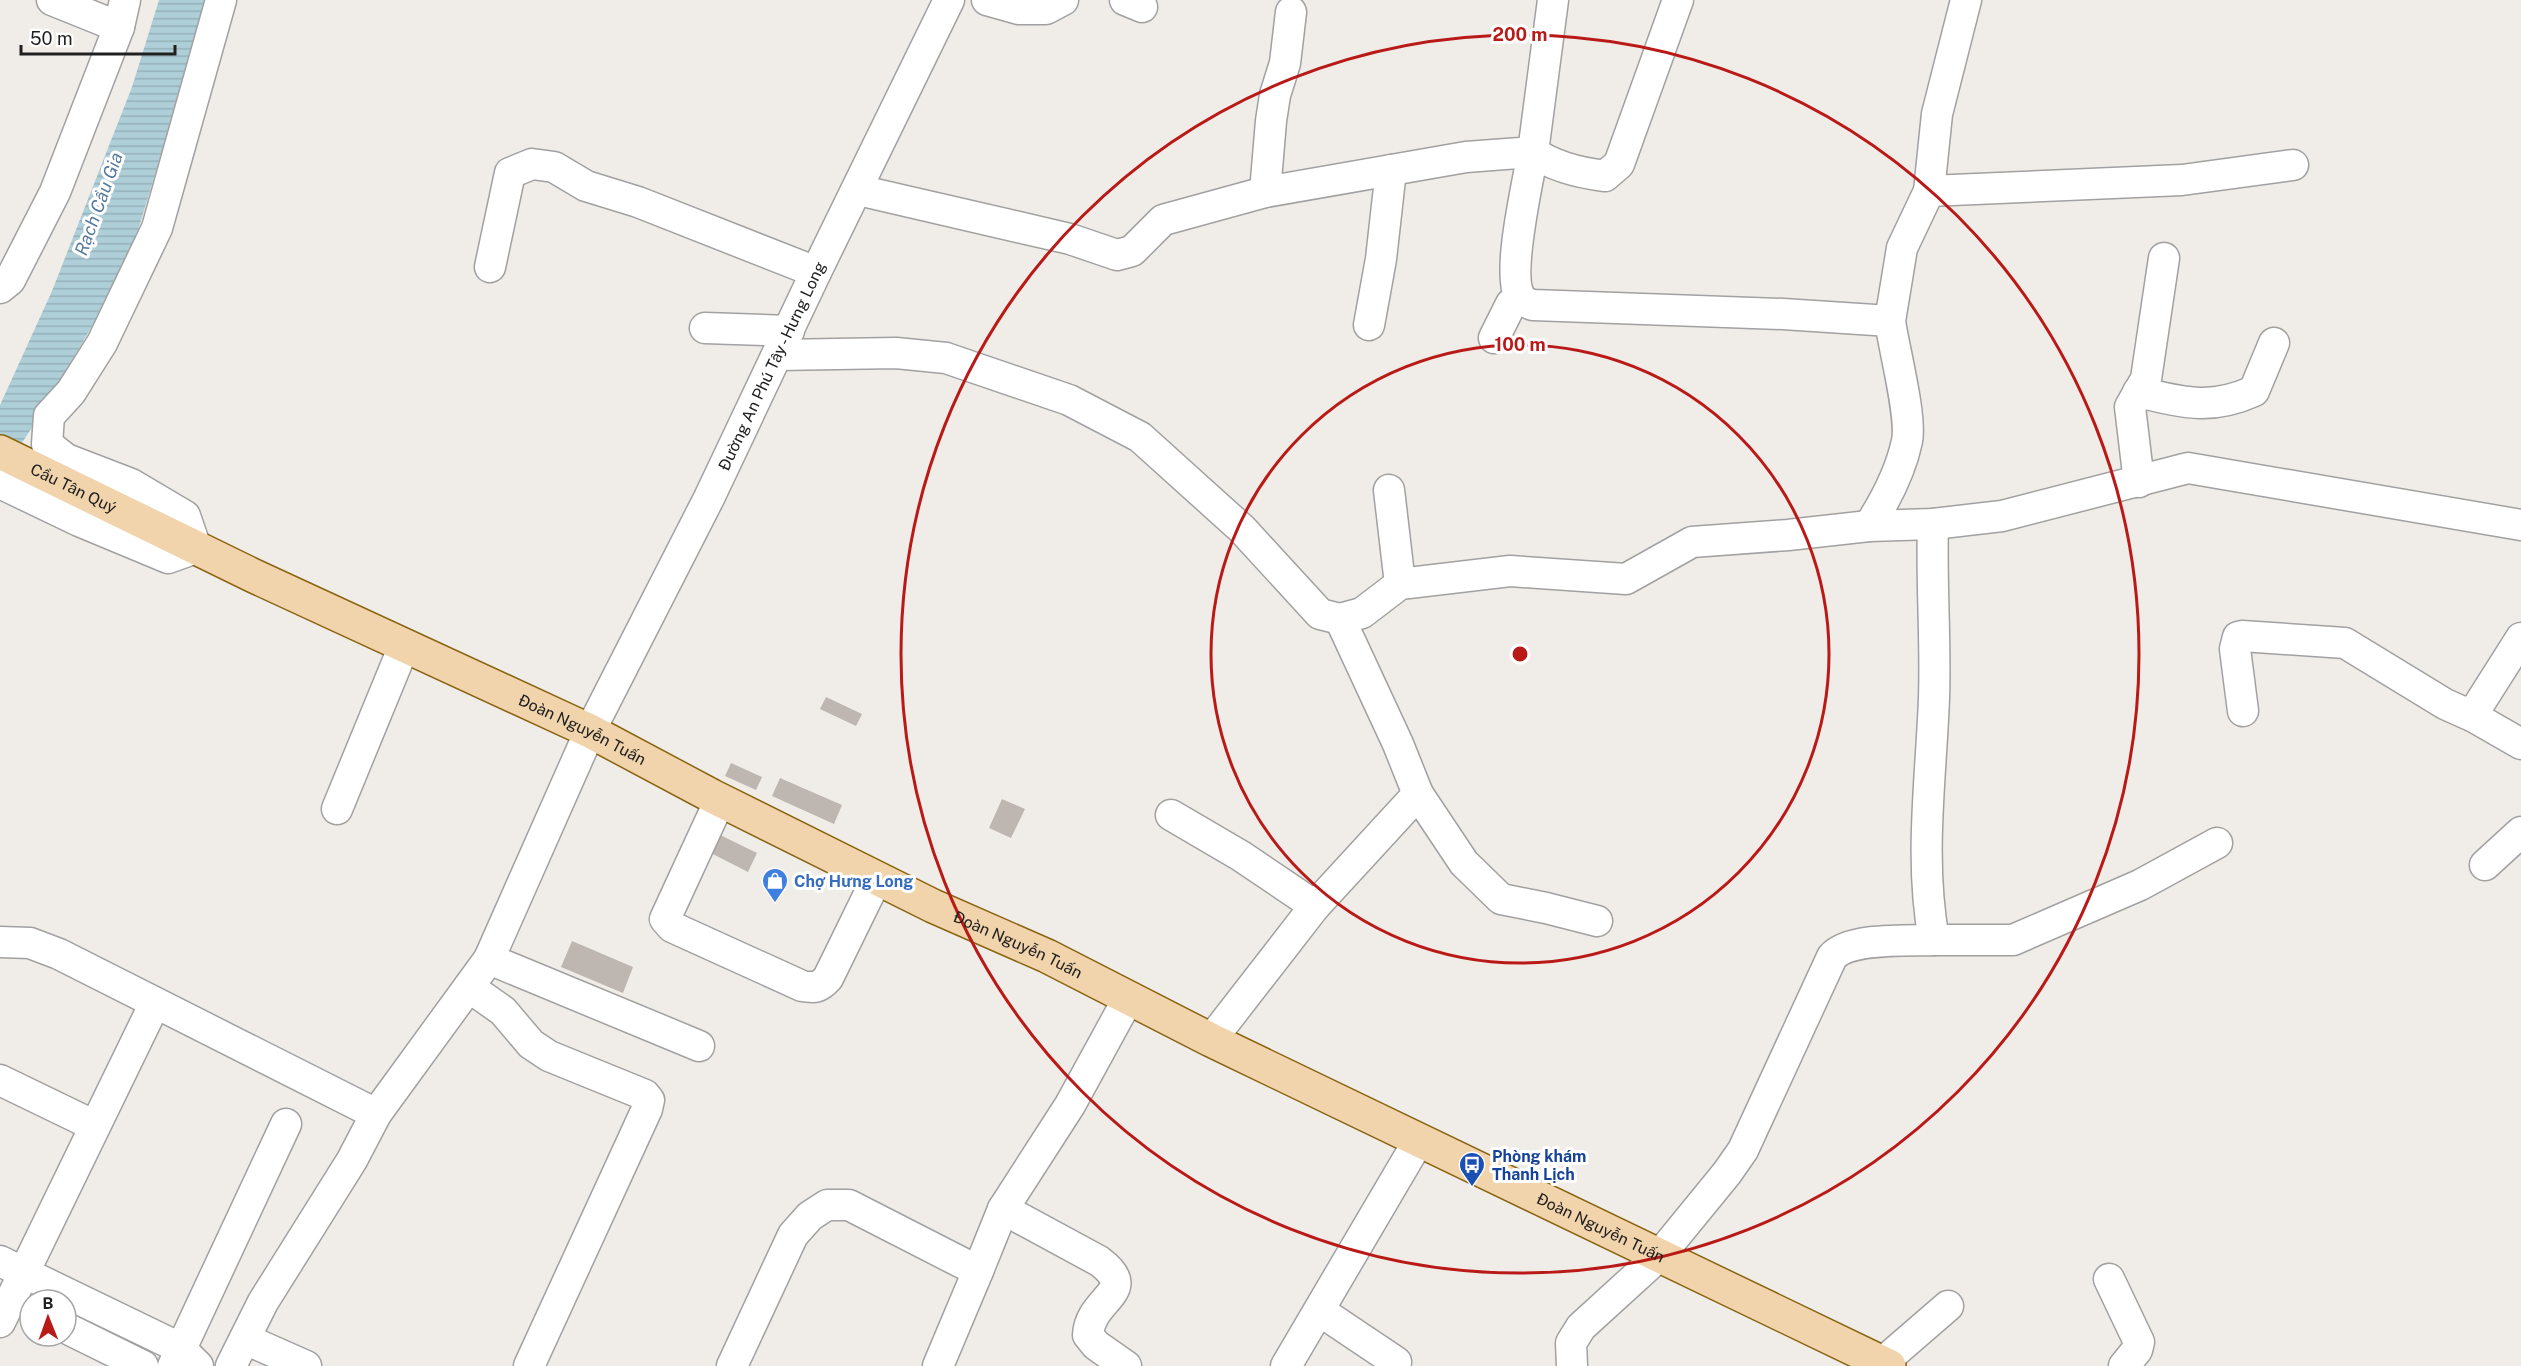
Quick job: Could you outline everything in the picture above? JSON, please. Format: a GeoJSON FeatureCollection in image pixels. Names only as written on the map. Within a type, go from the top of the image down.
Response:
{"type":"FeatureCollection","features":[{"type":"Feature","properties":{"kind":"main road","name":"Cầu Tân Quý"},"geometry":{"type":"LineString","coordinates":[[0,452],[148,524]]}},
{"type":"Feature","properties":{"kind":"main road","name":"Đoàn Nguyễn Tuấn"},"geometry":{"type":"LineString","coordinates":[[148,524],[404,646],[590,731],[720,800],[933,906],[1047,956],[1211,1040],[1885,1364]]}},
{"type":"Feature","properties":{"kind":"street"},"geometry":{"type":"LineString","coordinates":[[0,288],[10,280],[55,192],[122,14],[52,0]]}},
{"type":"Feature","properties":{"kind":"street"},"geometry":{"type":"LineString","coordinates":[[9,486],[79,521],[168,558],[196,548],[185,516],[131,484],[66,459],[47,444],[49,416],[71,392],[102,343],[157,228],[221,0]]}},
{"type":"Feature","properties":{"kind":"street","name":"Đường An Phú Tây - Hưng Long"},"geometry":{"type":"LineString","coordinates":[[231,1366],[262,1302],[352,1160],[376,1114],[489,959],[590,731],[709,498],[949,0]]}},
{"type":"Feature","properties":{"kind":"street"},"geometry":{"type":"LineString","coordinates":[[987,0],[1019,9],[1046,9],[1063,0]]}},
{"type":"Feature","properties":{"kind":"street"},"geometry":{"type":"LineString","coordinates":[[1554,0],[1515,267],[1519,297],[1523,301],[1533,305],[1783,314],[1890,321]]}},
{"type":"Feature","properties":{"kind":"street"},"geometry":{"type":"LineString","coordinates":[[858,190],[1070,239],[1117,255],[1132,251],[1156,224],[1163,220],[1265,192],[1466,157],[1533,152],[1547,162],[1586,174],[1605,176],[1619,164],[1678,0]]}},
{"type":"Feature","properties":{"kind":"street"},"geometry":{"type":"LineString","coordinates":[[1869,526],[1891,487],[1907,440],[1904,399],[1890,321],[1902,248],[1929,191],[1937,114],[1966,0]]}},
{"type":"Feature","properties":{"kind":"street"},"geometry":{"type":"LineString","coordinates":[[1265,192],[1271,121],[1275,95],[1285,63],[1291,12]]}},
{"type":"Feature","properties":{"kind":"street"},"geometry":{"type":"LineString","coordinates":[[490,267],[510,173],[532,164],[554,167],[586,186],[638,202],[816,272]]}},
{"type":"Feature","properties":{"kind":"street"},"geometry":{"type":"LineString","coordinates":[[1929,191],[2182,180],[2293,165]]}},
{"type":"Feature","properties":{"kind":"street"},"geometry":{"type":"LineString","coordinates":[[1369,325],[1381,259],[1391,170]]}},
{"type":"Feature","properties":{"kind":"street"},"geometry":{"type":"LineString","coordinates":[[2139,482],[2130,407],[2146,379],[2164,258]]}},
{"type":"Feature","properties":{"kind":"street"},"geometry":{"type":"LineString","coordinates":[[1494,338],[1511,304],[1519,297]]}},
{"type":"Feature","properties":{"kind":"street"},"geometry":{"type":"LineString","coordinates":[[705,328],[784,343],[946,358],[1069,400],[1140,437],[1242,529],[1320,614],[1340,619],[1362,613],[1400,584],[1510,571],[1626,579],[1692,542],[1869,526],[1934,524],[2002,516],[2188,468],[2521,525]]}},
{"type":"Feature","properties":{"kind":"street"},"geometry":{"type":"LineString","coordinates":[[2138,392],[2193,404],[2234,400],[2254,391],[2274,343]]}},
{"type":"Feature","properties":{"kind":"street"},"geometry":{"type":"LineString","coordinates":[[1389,489],[1400,584]]}},
{"type":"Feature","properties":{"kind":"street"},"geometry":{"type":"LineString","coordinates":[[1934,524],[1934,697],[1926,847],[1929,914],[1934,940]]}},
{"type":"Feature","properties":{"kind":"street"},"geometry":{"type":"LineString","coordinates":[[1340,619],[1418,794],[1464,862],[1501,899],[1597,921]]}},
{"type":"Feature","properties":{"kind":"street"},"geometry":{"type":"LineString","coordinates":[[2243,711],[2235,649],[2238,637],[2345,643],[2445,704],[2474,717],[2521,744]]}},
{"type":"Feature","properties":{"kind":"street"},"geometry":{"type":"LineString","coordinates":[[2474,717],[2476,709],[2521,638]]}},
{"type":"Feature","properties":{"kind":"street"},"geometry":{"type":"LineString","coordinates":[[336,809],[404,646]]}},
{"type":"Feature","properties":{"kind":"street"},"geometry":{"type":"LineString","coordinates":[[1211,1040],[1315,906],[1418,794]]}},
{"type":"Feature","properties":{"kind":"street"},"geometry":{"type":"LineString","coordinates":[[720,800],[665,919],[672,927],[802,986],[821,987],[828,978],[877,878]]}},
{"type":"Feature","properties":{"kind":"street"},"geometry":{"type":"LineString","coordinates":[[1171,815],[1241,856],[1315,906]]}},
{"type":"Feature","properties":{"kind":"street"},"geometry":{"type":"LineString","coordinates":[[2485,865],[2521,832]]}},
{"type":"Feature","properties":{"kind":"street"},"geometry":{"type":"LineString","coordinates":[[1572,1366],[1571,1343],[1581,1327],[1660,1255],[1743,1150],[1832,957],[1846,947],[1855,945],[1934,940],[2013,940],[2140,885],[2217,843]]}},
{"type":"Feature","properties":{"kind":"street"},"geometry":{"type":"LineString","coordinates":[[0,942],[30,943],[59,954],[376,1114]]}},
{"type":"Feature","properties":{"kind":"street"},"geometry":{"type":"LineString","coordinates":[[489,959],[699,1046]]}},
{"type":"Feature","properties":{"kind":"street"},"geometry":{"type":"LineString","coordinates":[[469,987],[503,1011],[531,1044],[549,1056],[645,1095],[649,1100],[647,1109],[529,1366]]}},
{"type":"Feature","properties":{"kind":"street"},"geometry":{"type":"LineString","coordinates":[[938,1366],[1003,1209],[1070,1105],[1128,999]]}},
{"type":"Feature","properties":{"kind":"street"},"geometry":{"type":"LineString","coordinates":[[10,1307],[12,1267],[95,1126],[155,1003]]}},
{"type":"Feature","properties":{"kind":"street"},"geometry":{"type":"LineString","coordinates":[[0,1080],[95,1126]]}},
{"type":"Feature","properties":{"kind":"street"},"geometry":{"type":"LineString","coordinates":[[12,1267],[184,1360],[286,1124]]}},
{"type":"Feature","properties":{"kind":"street"},"geometry":{"type":"LineString","coordinates":[[1286,1366],[1419,1140]]}},
{"type":"Feature","properties":{"kind":"street"},"geometry":{"type":"LineString","coordinates":[[732,1366],[793,1234],[810,1216],[827,1205],[849,1205],[978,1271]]}},
{"type":"Feature","properties":{"kind":"street"},"geometry":{"type":"LineString","coordinates":[[1003,1209],[1099,1261],[1113,1271],[1117,1278],[1115,1290],[1098,1308],[1088,1324],[1088,1335],[1096,1345],[1126,1366]]}},
{"type":"Feature","properties":{"kind":"street"},"geometry":{"type":"LineString","coordinates":[[2109,1279],[2139,1342],[2138,1350],[2124,1366]]}},
{"type":"Feature","properties":{"kind":"street"},"geometry":{"type":"LineString","coordinates":[[1885,1364],[1948,1306]]}},
{"type":"Feature","properties":{"kind":"street"},"geometry":{"type":"LineString","coordinates":[[1320,1311],[1396,1362]]}},
{"type":"Feature","properties":{"kind":"street"},"geometry":{"type":"LineString","coordinates":[[78,1334],[143,1366]]}},
{"type":"Feature","properties":{"kind":"street"},"geometry":{"type":"LineString","coordinates":[[244,1339],[306,1366]]}},
{"type":"Feature","properties":{"kind":"water","name":"Rạch Cầu Gia"},"geometry":{"type":"Polygon","coordinates":[[[159,0],[211,0],[188,66],[128,263],[45,408],[0,476],[0,405],[52,291],[132,87],[159,0]]]}},
{"type":"Feature","properties":{"kind":"building"},"geometry":{"type":"Polygon","coordinates":[[[826,697],[862,714],[856,726],[820,709],[826,697]]]}},
{"type":"Feature","properties":{"kind":"building"},"geometry":{"type":"Polygon","coordinates":[[[731,763],[762,777],[756,790],[725,776],[731,763]]]}},
{"type":"Feature","properties":{"kind":"building"},"geometry":{"type":"Polygon","coordinates":[[[780,778],[842,805],[834,824],[772,796],[780,778]]]}},
{"type":"Feature","properties":{"kind":"building"},"geometry":{"type":"Polygon","coordinates":[[[1002,799],[1025,809],[1011,838],[989,828],[1002,799]]]}},
{"type":"Feature","properties":{"kind":"building"},"geometry":{"type":"Polygon","coordinates":[[[710,830],[757,853],[748,872],[701,848],[710,830]]]}},
{"type":"Feature","properties":{"kind":"building"},"geometry":{"type":"Polygon","coordinates":[[[572,941],[633,967],[623,993],[561,967],[572,941]]]}},
{"type":"Feature","properties":{"kind":"place","name":"Chợ Hưng Long"},"geometry":{"type":"Point","coordinates":[775,904]}},
{"type":"Feature","properties":{"kind":"place","name":"Phòng khám Thanh Lịch"},"geometry":{"type":"Point","coordinates":[1472,1188]}}]}
